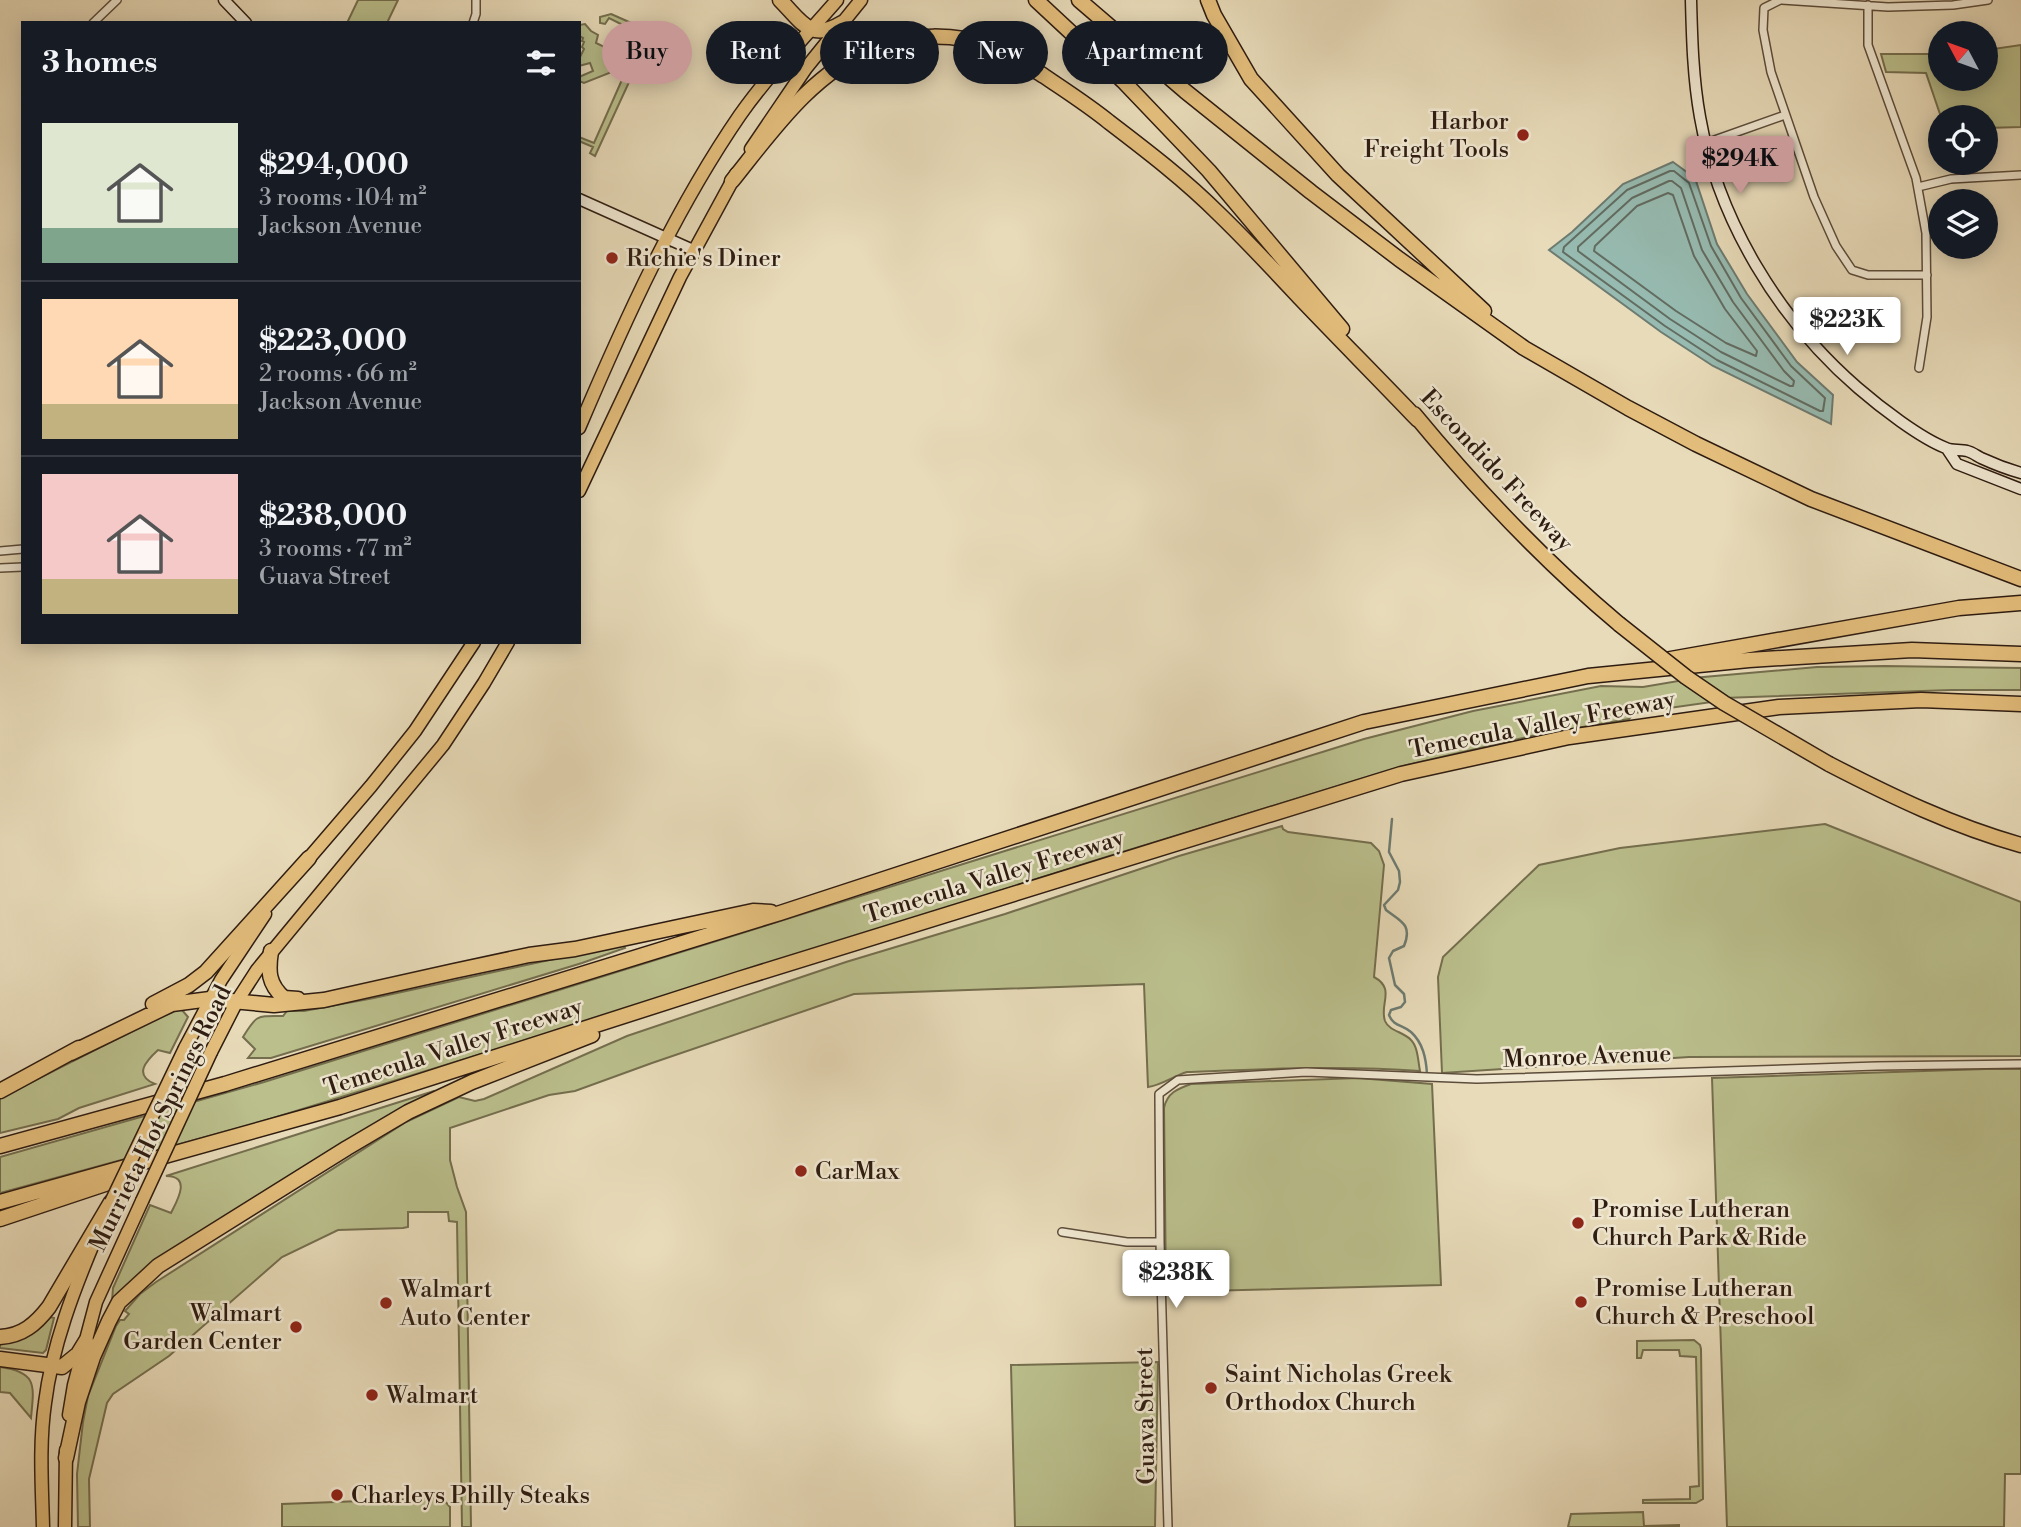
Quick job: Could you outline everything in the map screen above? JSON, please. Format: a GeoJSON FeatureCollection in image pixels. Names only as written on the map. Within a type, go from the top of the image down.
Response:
{"type":"FeatureCollection","features":[{"type":"Feature","properties":{"kind":"highway"},"geometry":{"type":"LineString","coordinates":[[780,0],[811,30],[820,32]]}},
{"type":"Feature","properties":{"kind":"highway","name":"Escondido Freeway"},"geometry":{"type":"LineString","coordinates":[[1036,0],[1123,81],[1209,171],[1418,420],[1509,521],[1572,584],[1686,677],[1724,703],[1829,764],[1906,803],[1943,819],[2021,845]]}},
{"type":"Feature","properties":{"kind":"highway"},"geometry":{"type":"LineString","coordinates":[[1079,0],[1185,91],[1311,192],[1524,348],[1696,444],[1811,499],[2021,579]]}},
{"type":"Feature","properties":{"kind":"highway"},"geometry":{"type":"LineString","coordinates":[[1208,0],[1251,79],[1338,175],[1524,348]]}},
{"type":"Feature","properties":{"kind":"highway"},"geometry":{"type":"LineString","coordinates":[[732,181],[798,103],[822,79],[846,61],[875,47],[932,37],[963,39],[992,47],[1017,59],[1084,103],[1156,157],[1217,212],[1418,420]]}},
{"type":"Feature","properties":{"kind":"highway"},"geometry":{"type":"LineString","coordinates":[[1588,676],[1719,649],[1959,608],[2021,603]]}},
{"type":"Feature","properties":{"kind":"highway","name":"Temecula Valley Freeway"},"geometry":{"type":"LineString","coordinates":[[0,1146],[225,1084],[780,913],[1364,722],[1588,676],[1749,660],[1912,650],[2021,654]]}},
{"type":"Feature","properties":{"kind":"highway","name":"Temecula Valley Freeway"},"geometry":{"type":"LineString","coordinates":[[0,1202],[340,1107],[739,979],[1401,774],[1569,737],[1779,706],[1921,700],[2021,704]]}},
{"type":"Feature","properties":{"kind":"highway"},"geometry":{"type":"LineString","coordinates":[[71,1053],[132,1015],[189,985],[206,972],[309,858]]}},
{"type":"Feature","properties":{"kind":"highway"},"geometry":{"type":"LineString","coordinates":[[0,1091],[172,1004],[210,999],[274,1005],[324,1000],[480,965],[575,949],[753,911],[780,913]]}},
{"type":"Feature","properties":{"kind":"highway"},"geometry":{"type":"LineString","coordinates":[[271,951],[269,976],[277,992],[284,998],[324,1000]]}},
{"type":"Feature","properties":{"kind":"highway"},"geometry":{"type":"LineString","coordinates":[[66,1458],[78,1402],[109,1321],[119,1303],[158,1266],[408,1112],[472,1082],[739,979]]}},
{"type":"Feature","properties":{"kind":"highway"},"geometry":{"type":"LineString","coordinates":[[0,1219],[340,1107]]}},
{"type":"Feature","properties":{"kind":"highway"},"geometry":{"type":"LineString","coordinates":[[0,1337],[12,1336],[26,1330],[39,1320],[111,1202]]}},
{"type":"Feature","properties":{"kind":"highway"},"geometry":{"type":"LineString","coordinates":[[0,1359],[62,1367],[78,1354],[86,1341]]}},
{"type":"Feature","properties":{"kind":"main road"},"geometry":{"type":"LineString","coordinates":[[224,0],[244,21]]}},
{"type":"Feature","properties":{"kind":"main road"},"geometry":{"type":"LineString","coordinates":[[581,423],[667,239],[701,176],[742,112],[773,72],[837,0]]}},
{"type":"Feature","properties":{"kind":"main road"},"geometry":{"type":"LineString","coordinates":[[844,21],[861,0]]}},
{"type":"Feature","properties":{"kind":"main road"},"geometry":{"type":"LineString","coordinates":[[1691,0],[1692,59],[1706,143],[1721,191],[1741,238],[1769,286],[1821,353],[1876,404],[1947,449],[1957,464],[2021,489]]}},
{"type":"Feature","properties":{"kind":"main road"},"geometry":{"type":"LineString","coordinates":[[581,487],[693,250],[780,104],[820,52]]}},
{"type":"Feature","properties":{"kind":"main road"},"geometry":{"type":"LineString","coordinates":[[581,200],[693,250]]}},
{"type":"Feature","properties":{"kind":"main road"},"geometry":{"type":"LineString","coordinates":[[1947,449],[1967,451],[2021,473]]}},
{"type":"Feature","properties":{"kind":"main road"},"geometry":{"type":"LineString","coordinates":[[1979,473],[1994,472],[2021,481]]}},
{"type":"Feature","properties":{"kind":"main road","name":"Murrieta Hot Springs Road"},"geometry":{"type":"LineString","coordinates":[[43,1527],[44,1404],[73,1292],[111,1202],[210,999],[240,950],[309,858],[415,731],[473,644]]}},
{"type":"Feature","properties":{"kind":"main road","name":"Murrieta Hot Springs Road"},"geometry":{"type":"LineString","coordinates":[[65,1527],[66,1428],[74,1385],[96,1302],[211,1052],[237,1001],[271,951],[443,745],[507,644]]}},
{"type":"Feature","properties":{"kind":"street"},"geometry":{"type":"LineString","coordinates":[[95,21],[117,0]]}},
{"type":"Feature","properties":{"kind":"street"},"geometry":{"type":"LineString","coordinates":[[474,21],[476,0]]}},
{"type":"Feature","properties":{"kind":"street"},"geometry":{"type":"LineString","coordinates":[[1927,275],[1868,275],[1852,270],[1836,246],[1815,197],[1771,72],[1763,30],[1764,8],[1781,0],[1888,7],[1953,5],[1987,0]]}},
{"type":"Feature","properties":{"kind":"street"},"geometry":{"type":"LineString","coordinates":[[1868,5],[1868,45],[1916,178],[1926,233],[1927,317],[1919,368]]}},
{"type":"Feature","properties":{"kind":"street"},"geometry":{"type":"LineString","coordinates":[[1706,143],[1785,115]]}},
{"type":"Feature","properties":{"kind":"street"},"geometry":{"type":"LineString","coordinates":[[1917,187],[1951,179],[2021,175]]}},
{"type":"Feature","properties":{"kind":"street"},"geometry":{"type":"LineString","coordinates":[[0,551],[21,549]]}},
{"type":"Feature","properties":{"kind":"street"},"geometry":{"type":"LineString","coordinates":[[0,568],[21,567]]}},
{"type":"Feature","properties":{"kind":"street","name":"Monroe Avenue"},"geometry":{"type":"LineString","coordinates":[[1159,1094],[1178,1080],[1306,1072],[1477,1079],[2021,1063]]}},
{"type":"Feature","properties":{"kind":"street","name":"Guava Street"},"geometry":{"type":"LineString","coordinates":[[1159,1094],[1168,1527]]}},
{"type":"Feature","properties":{"kind":"street"},"geometry":{"type":"LineString","coordinates":[[1062,1232],[1127,1242],[1160,1242]]}},
{"type":"Feature","properties":{"kind":"green space"},"geometry":{"type":"Polygon","coordinates":[[[358,0],[398,0],[388,21],[348,21],[358,0]]]}},
{"type":"Feature","properties":{"kind":"green space"},"geometry":{"type":"Polygon","coordinates":[[[611,14],[627,21],[609,18],[600,23],[600,17],[611,14]]]}},
{"type":"Feature","properties":{"kind":"green space"},"geometry":{"type":"Polygon","coordinates":[[[585,24],[598,35],[596,43],[602,46],[602,76],[584,83],[581,82],[581,76],[593,71],[590,63],[581,65],[584,42],[581,37],[581,25],[585,24]]]}},
{"type":"Feature","properties":{"kind":"green space"},"geometry":{"type":"Polygon","coordinates":[[[2021,45],[2021,127],[1998,128],[1998,105],[1937,105],[1932,91],[1998,91],[1998,48],[2021,45]]]}},
{"type":"Feature","properties":{"kind":"green space"},"geometry":{"type":"Polygon","coordinates":[[[1881,54],[1928,54],[1928,79],[1926,73],[1886,72],[1881,54]]]}},
{"type":"Feature","properties":{"kind":"green space"},"geometry":{"type":"Polygon","coordinates":[[[620,84],[628,84],[595,156],[590,153],[593,147],[581,142],[581,138],[594,143],[620,84]]]}},
{"type":"Feature","properties":{"kind":"green space"},"geometry":{"type":"Polygon","coordinates":[[[1817,667],[2021,668],[2021,690],[1723,698],[1692,678],[1817,667]]]}},
{"type":"Feature","properties":{"kind":"green space"},"geometry":{"type":"Polygon","coordinates":[[[1684,680],[1719,701],[1634,713],[1629,719],[1536,735],[1407,765],[257,1123],[0,1193],[0,1157],[264,1082],[1364,739],[1473,711],[1601,686],[1643,687],[1684,680]]]}},
{"type":"Feature","properties":{"kind":"green space"},"geometry":{"type":"Polygon","coordinates":[[[1825,824],[2021,902],[2021,1056],[1689,1057],[1442,1073],[1438,977],[1443,957],[1539,865],[1620,848],[1825,824]]]}},
{"type":"Feature","properties":{"kind":"green space"},"geometry":{"type":"Polygon","coordinates":[[[1282,826],[1288,832],[1371,843],[1379,851],[1384,865],[1374,977],[1381,982],[1386,992],[1385,1021],[1413,1043],[1420,1071],[1333,1068],[1187,1072],[1148,1087],[1144,984],[854,994],[575,1091],[549,1095],[450,1128],[450,1160],[466,1212],[471,1527],[462,1527],[457,1222],[449,1221],[448,1212],[408,1212],[408,1227],[338,1230],[282,1257],[169,1356],[113,1394],[107,1403],[89,1479],[90,1527],[78,1527],[77,1474],[88,1396],[116,1326],[129,1314],[125,1311],[140,1294],[156,1282],[406,1122],[459,1097],[475,1101],[484,1099],[627,1036],[846,962],[1282,826]]]}},
{"type":"Feature","properties":{"kind":"green space"},"geometry":{"type":"Polygon","coordinates":[[[623,944],[625,948],[582,963],[271,1058],[248,1058],[255,1049],[243,1037],[258,1018],[283,1016],[287,1011],[304,1011],[374,998],[623,944]]]}},
{"type":"Feature","properties":{"kind":"green space"},"geometry":{"type":"Polygon","coordinates":[[[177,1010],[182,1010],[188,1017],[170,1053],[158,1050],[144,1068],[145,1076],[155,1084],[79,1108],[58,1119],[0,1133],[0,1098],[177,1010]]]}},
{"type":"Feature","properties":{"kind":"green space"},"geometry":{"type":"Polygon","coordinates":[[[2021,1069],[2021,1474],[2005,1474],[2004,1527],[1727,1527],[1712,1078],[2021,1069]]]}},
{"type":"Feature","properties":{"kind":"green space"},"geometry":{"type":"Polygon","coordinates":[[[1358,1078],[1432,1084],[1441,1285],[1166,1292],[1164,1108],[1170,1095],[1191,1084],[1358,1078]]]}},
{"type":"Feature","properties":{"kind":"green space"},"geometry":{"type":"Polygon","coordinates":[[[434,1091],[435,1093],[112,1301],[113,1288],[150,1205],[171,1213],[176,1202],[181,1185],[174,1177],[166,1176],[434,1091]]]}},
{"type":"Feature","properties":{"kind":"green space"},"geometry":{"type":"Polygon","coordinates":[[[50,1317],[54,1318],[43,1353],[0,1348],[0,1342],[34,1332],[50,1317]]]}},
{"type":"Feature","properties":{"kind":"green space"},"geometry":{"type":"Polygon","coordinates":[[[1694,1340],[1701,1349],[1703,1499],[1696,1503],[1643,1503],[1643,1500],[1690,1499],[1690,1487],[1699,1486],[1696,1357],[1680,1356],[1679,1350],[1643,1350],[1641,1358],[1637,1358],[1637,1341],[1694,1340]]]}},
{"type":"Feature","properties":{"kind":"green space"},"geometry":{"type":"Polygon","coordinates":[[[1158,1362],[1155,1527],[1015,1527],[1011,1365],[1158,1362]]]}},
{"type":"Feature","properties":{"kind":"green space"},"geometry":{"type":"Polygon","coordinates":[[[0,1367],[21,1373],[31,1382],[31,1418],[10,1393],[0,1392],[0,1367]]]}},
{"type":"Feature","properties":{"kind":"green space"},"geometry":{"type":"Polygon","coordinates":[[[442,1498],[450,1507],[450,1527],[282,1527],[282,1504],[442,1498]]]}},
{"type":"Feature","properties":{"kind":"green space"},"geometry":{"type":"Polygon","coordinates":[[[1643,1512],[1644,1526],[1679,1527],[1568,1527],[1571,1514],[1643,1512]]]}},
{"type":"Feature","properties":{"kind":"water"},"geometry":{"type":"Polygon","coordinates":[[[1673,162],[1695,178],[1717,244],[1747,294],[1797,362],[1833,395],[1831,424],[1713,366],[1661,332],[1549,250],[1623,184],[1673,162]]]}},
{"type":"Feature","properties":{"kind":"waterway"},"geometry":{"type":"LineString","coordinates":[[1392,819],[1389,852],[1399,871],[1400,882],[1398,890],[1384,905],[1386,910],[1404,924],[1407,933],[1404,946],[1393,951],[1389,958],[1395,985],[1404,994],[1405,1002],[1401,1007],[1391,1010],[1389,1015],[1418,1041],[1425,1057],[1427,1074]]}},
{"type":"Feature","properties":{"kind":"place","name":"Harbor Freight Tools"},"geometry":{"type":"Point","coordinates":[1523,135]}},
{"type":"Feature","properties":{"kind":"place","name":"Richie's Diner"},"geometry":{"type":"Point","coordinates":[612,258]}},
{"type":"Feature","properties":{"kind":"place","name":"CarMax"},"geometry":{"type":"Point","coordinates":[801,1171]}},
{"type":"Feature","properties":{"kind":"place","name":"Promise Lutheran Church Park & Ride"},"geometry":{"type":"Point","coordinates":[1578,1223]}},
{"type":"Feature","properties":{"kind":"place","name":"Promise Lutheran Church & Preschool"},"geometry":{"type":"Point","coordinates":[1581,1302]}},
{"type":"Feature","properties":{"kind":"place","name":"Walmart Auto Center"},"geometry":{"type":"Point","coordinates":[386,1303]}},
{"type":"Feature","properties":{"kind":"place","name":"Walmart Garden Center"},"geometry":{"type":"Point","coordinates":[296,1327]}},
{"type":"Feature","properties":{"kind":"place","name":"Saint Nicholas Greek Orthodox Church"},"geometry":{"type":"Point","coordinates":[1211,1388]}},
{"type":"Feature","properties":{"kind":"place","name":"Walmart"},"geometry":{"type":"Point","coordinates":[372,1395]}},
{"type":"Feature","properties":{"kind":"place","name":"Charleys Philly Steaks"},"geometry":{"type":"Point","coordinates":[337,1495]}}]}
